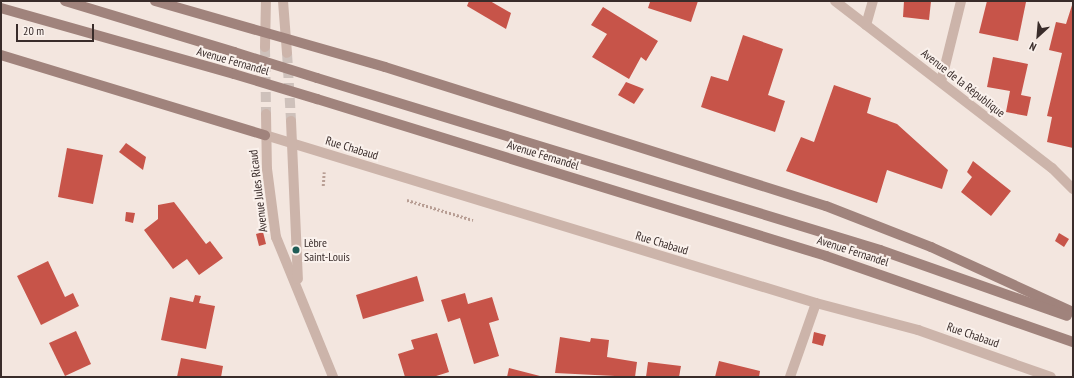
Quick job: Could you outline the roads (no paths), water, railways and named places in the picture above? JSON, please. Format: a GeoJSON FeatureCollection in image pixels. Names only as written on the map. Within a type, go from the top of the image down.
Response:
{"type":"FeatureCollection","features":[{"type":"Feature","properties":{"kind":"main road","name":"Avenue Fernandel"},"geometry":{"type":"LineString","coordinates":[[65,1],[880,250],[1073,318]]}},
{"type":"Feature","properties":{"kind":"main road"},"geometry":{"type":"LineString","coordinates":[[155,1],[266,34],[386,67],[826,206],[931,247],[1073,312]]}},
{"type":"Feature","properties":{"kind":"main road","name":"Avenue Fernandel"},"geometry":{"type":"LineString","coordinates":[[1,8],[234,74],[826,256],[1073,342]]}},
{"type":"Feature","properties":{"kind":"main road"},"geometry":{"type":"LineString","coordinates":[[1,55],[265,135]]}},
{"type":"Feature","properties":{"kind":"street"},"geometry":{"type":"LineString","coordinates":[[265,47],[266,1]]}},
{"type":"Feature","properties":{"kind":"street"},"geometry":{"type":"LineString","coordinates":[[283,1],[287,53]]}},
{"type":"Feature","properties":{"kind":"street","name":"Avenue de la République"},"geometry":{"type":"LineString","coordinates":[[835,1],[941,82],[1073,189]]}},
{"type":"Feature","properties":{"kind":"street"},"geometry":{"type":"LineString","coordinates":[[866,25],[872,1]]}},
{"type":"Feature","properties":{"kind":"street"},"geometry":{"type":"LineString","coordinates":[[941,82],[961,1]]}},
{"type":"Feature","properties":{"kind":"street","name":"Avenue Jules Ricaud"},"geometry":{"type":"LineString","coordinates":[[266,114],[265,135],[276,237],[298,285],[333,377]]}},
{"type":"Feature","properties":{"kind":"street","name":"Avenue Jules Ricaud"},"geometry":{"type":"LineString","coordinates":[[291,121],[298,285]]}},
{"type":"Feature","properties":{"kind":"street","name":"Rue Chabaud"},"geometry":{"type":"LineString","coordinates":[[265,135],[816,303],[918,330],[1051,377]]}},
{"type":"Feature","properties":{"kind":"street"},"geometry":{"type":"LineString","coordinates":[[790,377],[816,303]]}},
{"type":"Feature","properties":{"kind":"tunnel"},"geometry":{"type":"LineString","coordinates":[[265,47],[266,114]]}},
{"type":"Feature","properties":{"kind":"tunnel"},"geometry":{"type":"LineString","coordinates":[[287,53],[291,121]]}},
{"type":"Feature","properties":{"kind":"place","name":"Lèbre Saint-Louis"},"geometry":{"type":"Point","coordinates":[296,250]}}]}
